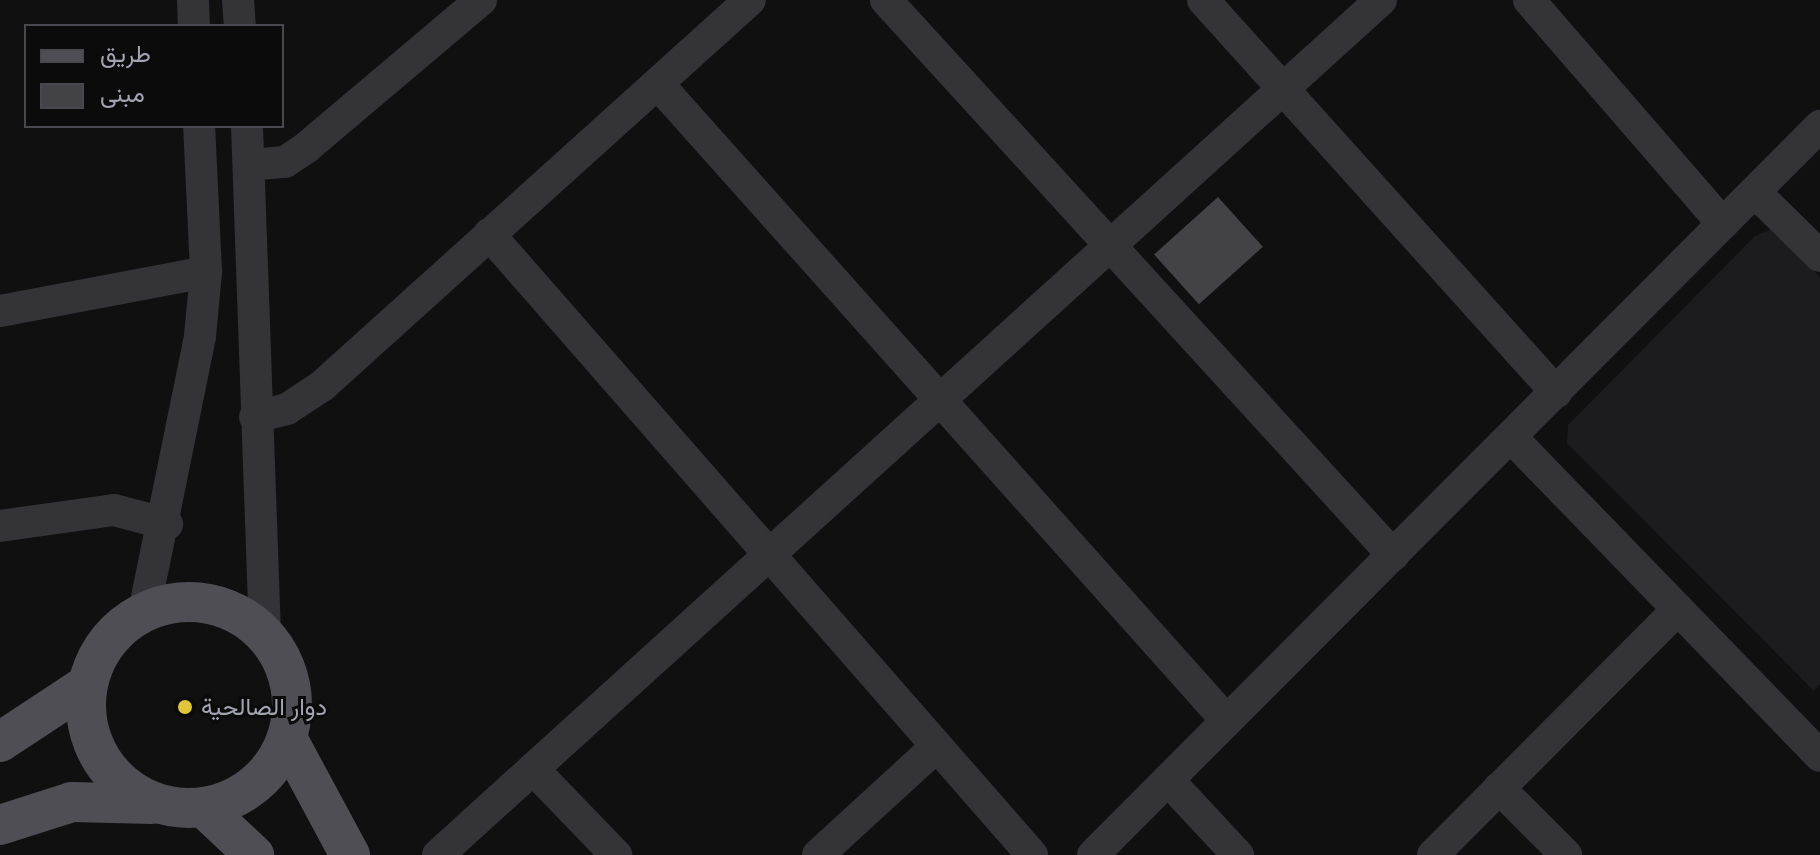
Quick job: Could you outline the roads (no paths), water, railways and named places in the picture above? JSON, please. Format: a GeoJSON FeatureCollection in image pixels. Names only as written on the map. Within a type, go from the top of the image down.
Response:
{"type":"FeatureCollection","features":[{"type":"Feature","properties":{"kind":"main road"},"geometry":{"type":"LineString","coordinates":[[0,825],[72,802],[204,808],[255,785],[287,738],[290,683],[265,634],[208,604],[144,612],[107,642],[88,684],[88,727],[100,757],[120,783],[159,804]]}},
{"type":"Feature","properties":{"kind":"main road"},"geometry":{"type":"LineString","coordinates":[[0,742],[88,684]]}},
{"type":"Feature","properties":{"kind":"main road"},"geometry":{"type":"LineString","coordinates":[[287,738],[350,855]]}},
{"type":"Feature","properties":{"kind":"main road"},"geometry":{"type":"LineString","coordinates":[[204,808],[254,855]]}},
{"type":"Feature","properties":{"kind":"street"},"geometry":{"type":"LineString","coordinates":[[193,0],[194,24]]}},
{"type":"Feature","properties":{"kind":"street"},"geometry":{"type":"LineString","coordinates":[[238,0],[240,24]]}},
{"type":"Feature","properties":{"kind":"street"},"geometry":{"type":"LineString","coordinates":[[249,165],[285,162],[307,147],[481,0]]}},
{"type":"Feature","properties":{"kind":"street"},"geometry":{"type":"LineString","coordinates":[[255,417],[302,402],[750,0]]}},
{"type":"Feature","properties":{"kind":"street"},"geometry":{"type":"LineString","coordinates":[[886,0],[1393,555]]}},
{"type":"Feature","properties":{"kind":"street"},"geometry":{"type":"LineString","coordinates":[[1203,0],[1556,392]]}},
{"type":"Feature","properties":{"kind":"street"},"geometry":{"type":"LineString","coordinates":[[438,855],[1381,0]]}},
{"type":"Feature","properties":{"kind":"street"},"geometry":{"type":"LineString","coordinates":[[1529,0],[1723,224]]}},
{"type":"Feature","properties":{"kind":"street"},"geometry":{"type":"LineString","coordinates":[[658,84],[1227,721]]}},
{"type":"Feature","properties":{"kind":"street"},"geometry":{"type":"LineString","coordinates":[[1093,855],[1820,126]]}},
{"type":"Feature","properties":{"kind":"street"},"geometry":{"type":"LineString","coordinates":[[144,612],[167,524],[206,272],[199,128]]}},
{"type":"Feature","properties":{"kind":"street"},"geometry":{"type":"LineString","coordinates":[[247,128],[265,634]]}},
{"type":"Feature","properties":{"kind":"street"},"geometry":{"type":"LineString","coordinates":[[1755,192],[1820,256]]}},
{"type":"Feature","properties":{"kind":"street"},"geometry":{"type":"LineString","coordinates":[[489,234],[1032,855]]}},
{"type":"Feature","properties":{"kind":"street"},"geometry":{"type":"LineString","coordinates":[[0,311],[206,272]]}},
{"type":"Feature","properties":{"kind":"street"},"geometry":{"type":"LineString","coordinates":[[1511,437],[1678,609],[1817,745]]}},
{"type":"Feature","properties":{"kind":"street"},"geometry":{"type":"LineString","coordinates":[[0,526],[114,510],[167,524]]}},
{"type":"Feature","properties":{"kind":"street"},"geometry":{"type":"LineString","coordinates":[[1433,855],[1678,609]]}},
{"type":"Feature","properties":{"kind":"street"},"geometry":{"type":"LineString","coordinates":[[818,855],[937,746]]}},
{"type":"Feature","properties":{"kind":"street"},"geometry":{"type":"LineString","coordinates":[[533,769],[616,855]]}},
{"type":"Feature","properties":{"kind":"street"},"geometry":{"type":"LineString","coordinates":[[1168,780],[1238,855]]}},
{"type":"Feature","properties":{"kind":"street"},"geometry":{"type":"LineString","coordinates":[[1499,788],[1566,855]]}},
{"type":"Feature","properties":{"kind":"place","name":"دوار الصالحية"},"geometry":{"type":"Point","coordinates":[185,707]}}]}
